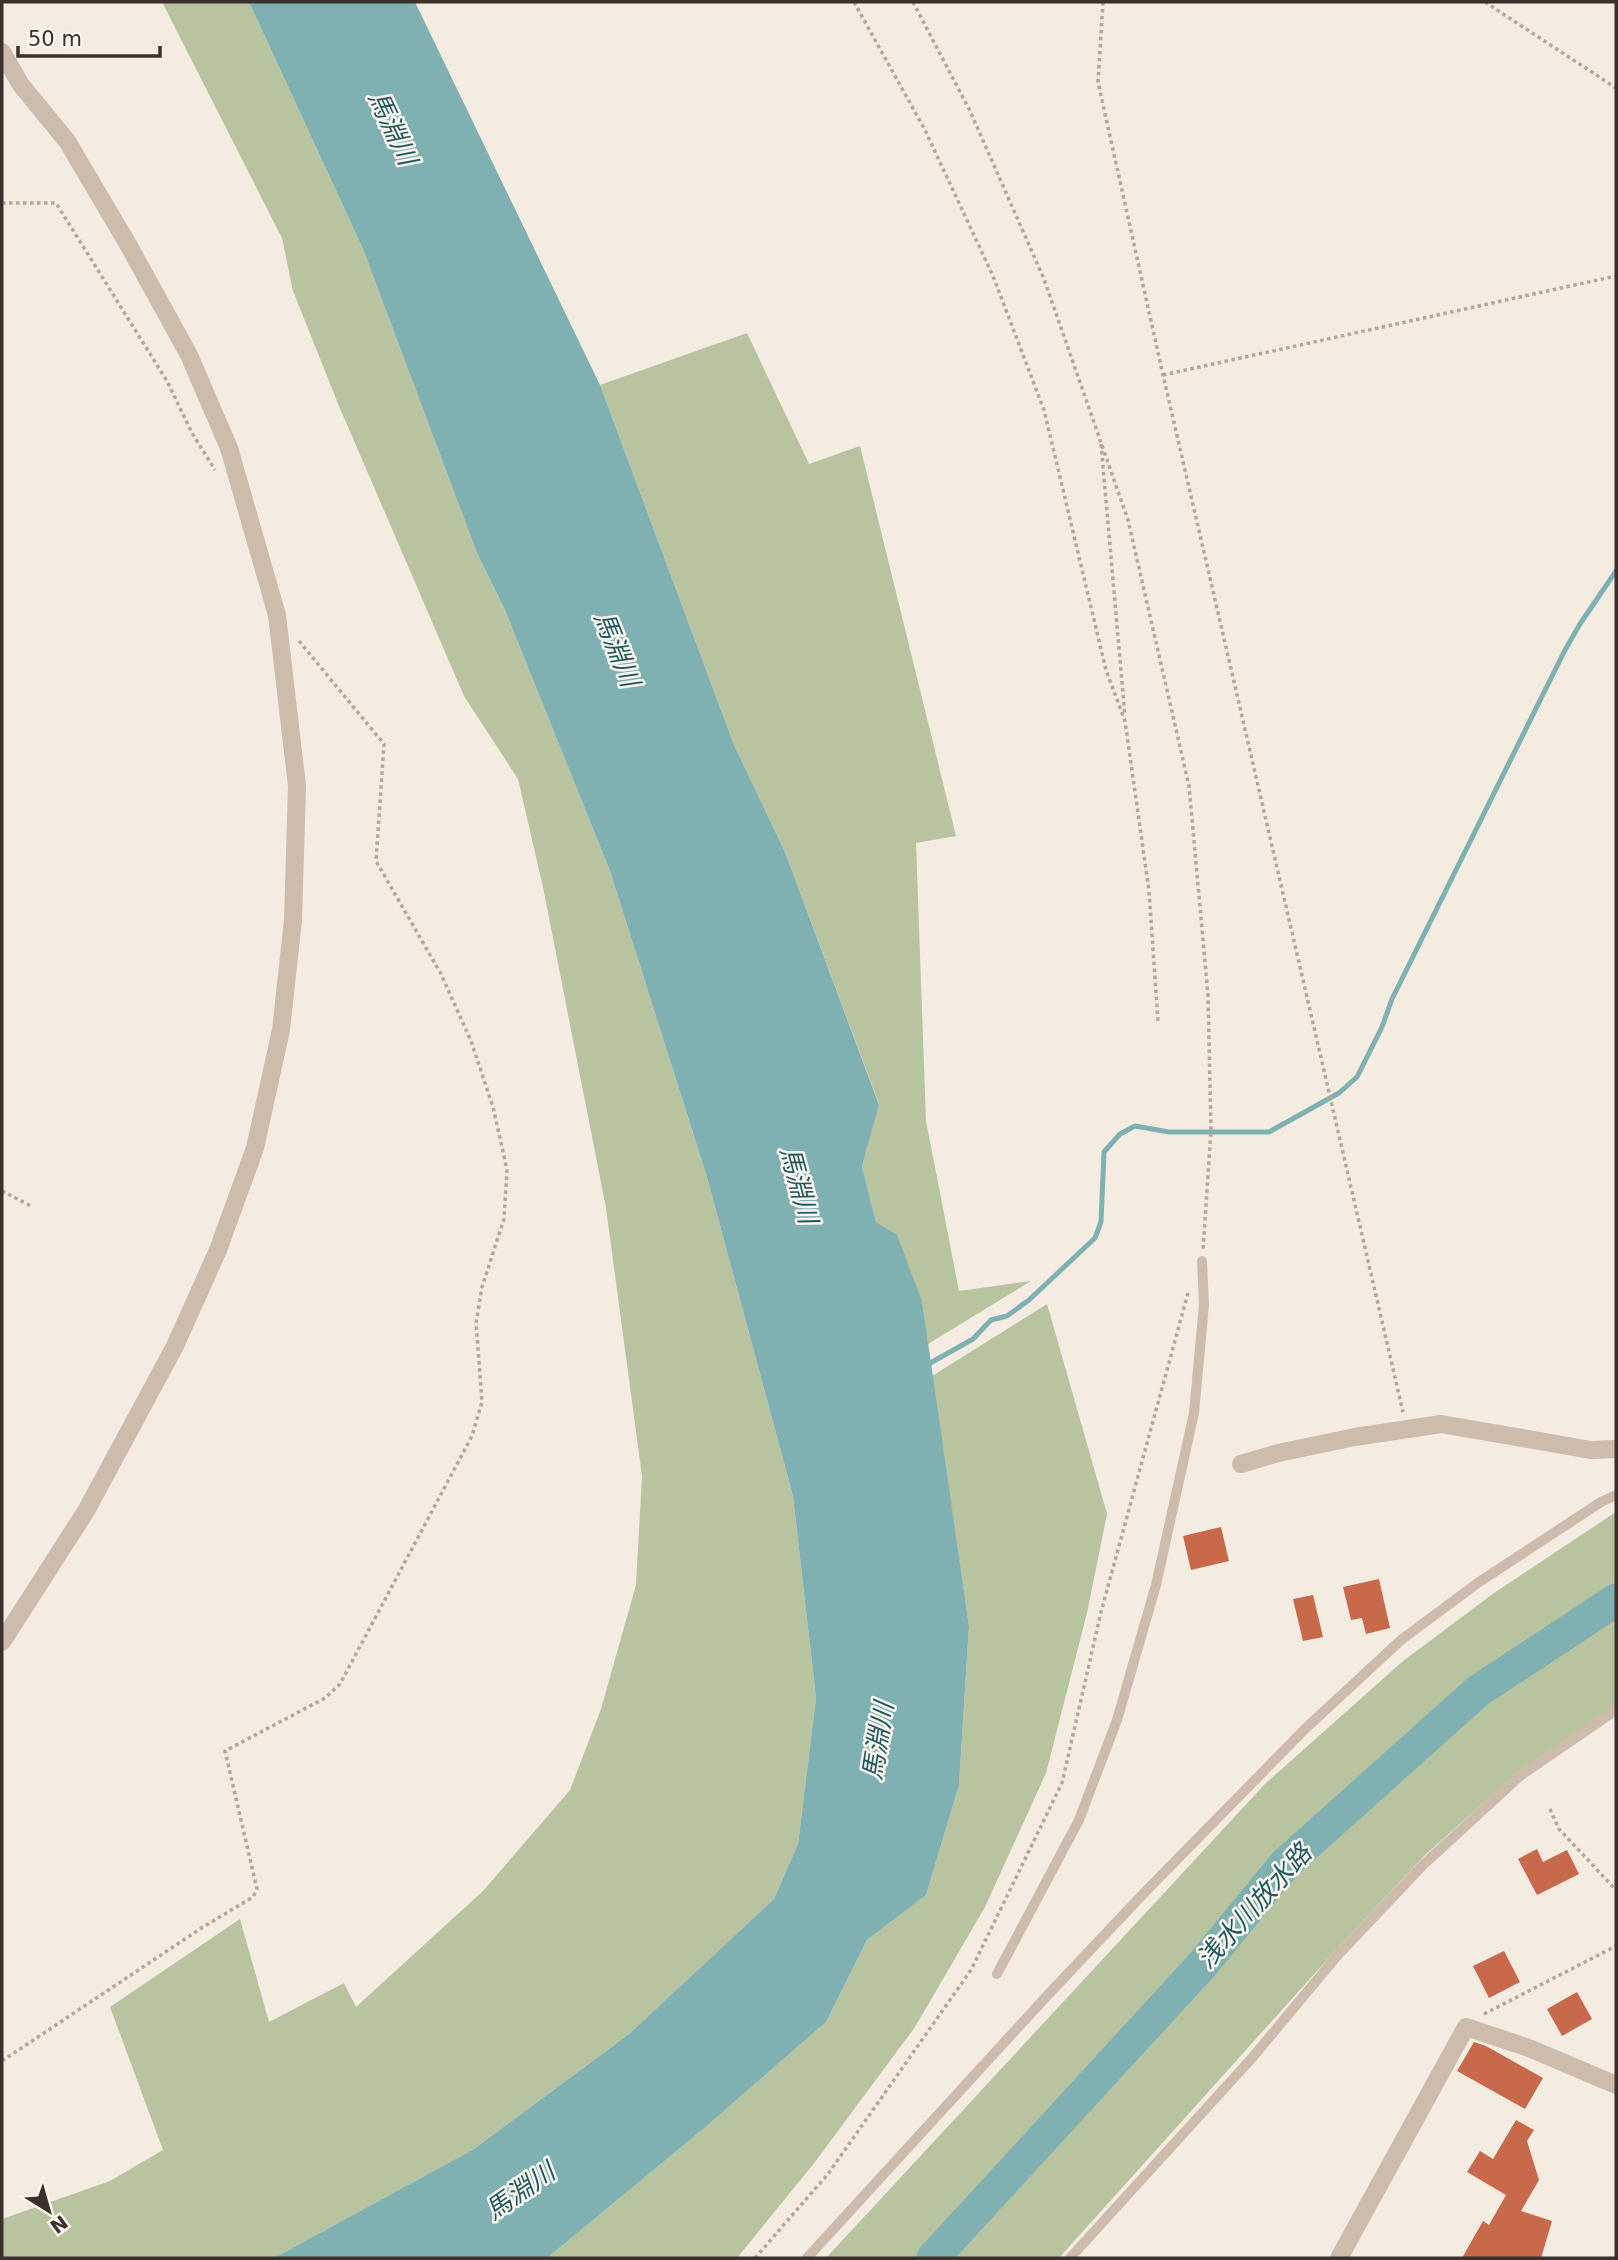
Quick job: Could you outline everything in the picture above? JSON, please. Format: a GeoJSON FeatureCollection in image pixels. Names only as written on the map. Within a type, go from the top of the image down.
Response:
{"type":"FeatureCollection","features":[{"type":"Feature","properties":{"kind":"street"},"geometry":{"type":"LineString","coordinates":[[2,52],[22,85],[66,141],[129,246],[188,355],[229,448],[278,615],[297,786],[293,920],[281,1030],[255,1148],[218,1250],[175,1346],[86,1511],[2,1642]]}},
{"type":"Feature","properties":{"kind":"street"},"geometry":{"type":"LineString","coordinates":[[1241,1464],[1278,1453],[1441,1424],[1591,1450],[1616,1449]]}},
{"type":"Feature","properties":{"kind":"street"},"geometry":{"type":"LineString","coordinates":[[1339,2258],[1466,2027],[1530,2048],[1616,2085]]}},
{"type":"Feature","properties":{"kind":"lane"},"geometry":{"type":"LineString","coordinates":[[997,1974],[1079,1820],[1117,1720],[1156,1585],[1194,1413],[1204,1305],[1202,1261]]}},
{"type":"Feature","properties":{"kind":"lane"},"geometry":{"type":"LineString","coordinates":[[807,2258],[1062,1980],[1306,1728],[1401,1640],[1479,1582],[1616,1494]]}},
{"type":"Feature","properties":{"kind":"lane"},"geometry":{"type":"LineString","coordinates":[[1069,2258],[1252,2058],[1337,1956],[1423,1865],[1520,1776],[1616,1710]]}},
{"type":"Feature","properties":{"kind":"path"},"geometry":{"type":"LineString","coordinates":[[854,2],[937,154],[993,276],[1039,398],[1106,670],[1125,721]]}},
{"type":"Feature","properties":{"kind":"path"},"geometry":{"type":"LineString","coordinates":[[913,2],[970,111],[1044,279],[1128,520],[1189,786],[1209,995],[1211,1130],[1202,1261]]}},
{"type":"Feature","properties":{"kind":"path"},"geometry":{"type":"LineString","coordinates":[[1103,2],[1098,82],[1163,375],[1407,1428]]}},
{"type":"Feature","properties":{"kind":"path"},"geometry":{"type":"LineString","coordinates":[[1485,2],[1616,88]]}},
{"type":"Feature","properties":{"kind":"path"},"geometry":{"type":"LineString","coordinates":[[2,203],[56,202],[167,381],[192,433],[220,478]]}},
{"type":"Feature","properties":{"kind":"path"},"geometry":{"type":"LineString","coordinates":[[1163,375],[1616,276]]}},
{"type":"Feature","properties":{"kind":"path"},"geometry":{"type":"LineString","coordinates":[[1101,438],[1125,721],[1149,891],[1158,1021]]}},
{"type":"Feature","properties":{"kind":"path"},"geometry":{"type":"LineString","coordinates":[[2,2061],[203,1927],[253,1897],[257,1889],[225,1751],[325,1699],[340,1684],[472,1436],[482,1402],[476,1323],[482,1287],[504,1219],[507,1170],[494,1107],[471,1041],[441,974],[376,861],[384,744],[278,615]]}},
{"type":"Feature","properties":{"kind":"path"},"geometry":{"type":"LineString","coordinates":[[2,1191],[33,1207]]}},
{"type":"Feature","properties":{"kind":"path"},"geometry":{"type":"LineString","coordinates":[[755,2258],[828,2174],[971,1970],[1062,1783],[1101,1612],[1188,1292]]}},
{"type":"Feature","properties":{"kind":"path"},"geometry":{"type":"LineString","coordinates":[[1550,1809],[1559,1829],[1616,1889]]}},
{"type":"Feature","properties":{"kind":"path"},"geometry":{"type":"LineString","coordinates":[[1466,2027],[1494,2009],[1616,1946]]}},
{"type":"Feature","properties":{"kind":"green space"},"geometry":{"type":"Polygon","coordinates":[[[162,2],[249,2],[363,249],[477,553],[505,610],[610,871],[707,1177],[793,1496],[816,1698],[798,1844],[774,1899],[629,2034],[474,2149],[274,2258],[2,2258],[2,2219],[110,2181],[163,2150],[110,2007],[240,1919],[269,2022],[344,1983],[356,2007],[483,1891],[570,1790],[601,1709],[636,1585],[642,1476],[606,1208],[543,887],[518,779],[464,696],[339,406],[293,291],[282,238],[162,2]]]}},
{"type":"Feature","properties":{"kind":"green space"},"geometry":{"type":"Polygon","coordinates":[[[747,333],[809,464],[860,446],[956,836],[916,843],[926,1121],[959,1291],[1031,1281],[928,1344],[922,1301],[876,1222],[862,1166],[879,1104],[785,852],[734,745],[600,385],[747,333]]]}},
{"type":"Feature","properties":{"kind":"green space"},"geometry":{"type":"Polygon","coordinates":[[[1047,1304],[1107,1514],[1087,1613],[1046,1773],[985,1907],[915,2027],[815,2162],[737,2258],[547,2258],[702,2130],[826,2022],[867,1940],[926,1895],[959,1785],[969,1626],[932,1376],[1047,1304]]]}},
{"type":"Feature","properties":{"kind":"green space"},"geometry":{"type":"Polygon","coordinates":[[[1616,1512],[1616,1706],[1519,1771],[1424,1856],[1059,2258],[826,2258],[1265,1784],[1403,1661],[1494,1593],[1616,1512]]]}},
{"type":"Feature","properties":{"kind":"water","name":"馬淵川"},"geometry":{"type":"Polygon","coordinates":[[[249,2],[415,2],[600,385],[734,745],[785,852],[879,1105],[862,1166],[876,1222],[897,1235],[922,1301],[969,1626],[959,1785],[926,1895],[867,1940],[826,2022],[702,2130],[547,2258],[274,2258],[474,2149],[629,2034],[774,1899],[798,1844],[816,1698],[793,1496],[707,1177],[610,871],[505,610],[477,553],[363,249],[249,2]]]}},
{"type":"Feature","properties":{"kind":"building"},"geometry":{"type":"Polygon","coordinates":[[[1221,1527],[1229,1561],[1191,1570],[1183,1536],[1221,1527]]]}},
{"type":"Feature","properties":{"kind":"building"},"geometry":{"type":"Polygon","coordinates":[[[1379,1579],[1390,1628],[1366,1634],[1362,1618],[1351,1620],[1343,1587],[1379,1579]]]}},
{"type":"Feature","properties":{"kind":"building"},"geometry":{"type":"Polygon","coordinates":[[[1313,1595],[1323,1637],[1303,1641],[1293,1599],[1313,1595]]]}},
{"type":"Feature","properties":{"kind":"building"},"geometry":{"type":"Polygon","coordinates":[[[1537,1849],[1543,1862],[1567,1850],[1579,1874],[1537,1895],[1518,1859],[1537,1849]]]}},
{"type":"Feature","properties":{"kind":"building"},"geometry":{"type":"Polygon","coordinates":[[[1504,1951],[1520,1982],[1489,1998],[1473,1966],[1504,1951]]]}},
{"type":"Feature","properties":{"kind":"building"},"geometry":{"type":"Polygon","coordinates":[[[1577,1992],[1592,2019],[1562,2036],[1547,2009],[1577,1992]]]}},
{"type":"Feature","properties":{"kind":"building"},"geometry":{"type":"Polygon","coordinates":[[[1474,2042],[1543,2078],[1525,2109],[1457,2071],[1474,2042]]]}},
{"type":"Feature","properties":{"kind":"building"},"geometry":{"type":"Polygon","coordinates":[[[1516,2120],[1534,2130],[1527,2141],[1539,2180],[1521,2211],[1552,2221],[1541,2258],[1462,2258],[1483,2221],[1489,2225],[1506,2195],[1467,2172],[1480,2151],[1493,2159],[1516,2120]]]}},
{"type":"Feature","properties":{"kind":"waterway"},"geometry":{"type":"LineString","coordinates":[[925,1366],[973,1339],[991,1320],[1007,1316],[1029,1300],[1095,1238],[1101,1222],[1104,1152],[1120,1134],[1135,1126],[1169,1132],[1269,1132],[1339,1093],[1357,1077],[1382,1027],[1392,999],[1565,650],[1616,571]]}},
{"type":"Feature","properties":{"kind":"waterway","name":"浅水川放水路"},"geometry":{"type":"LineString","coordinates":[[933,2258],[1202,1965],[1285,1864],[1478,1691],[1616,1600]]}}]}
